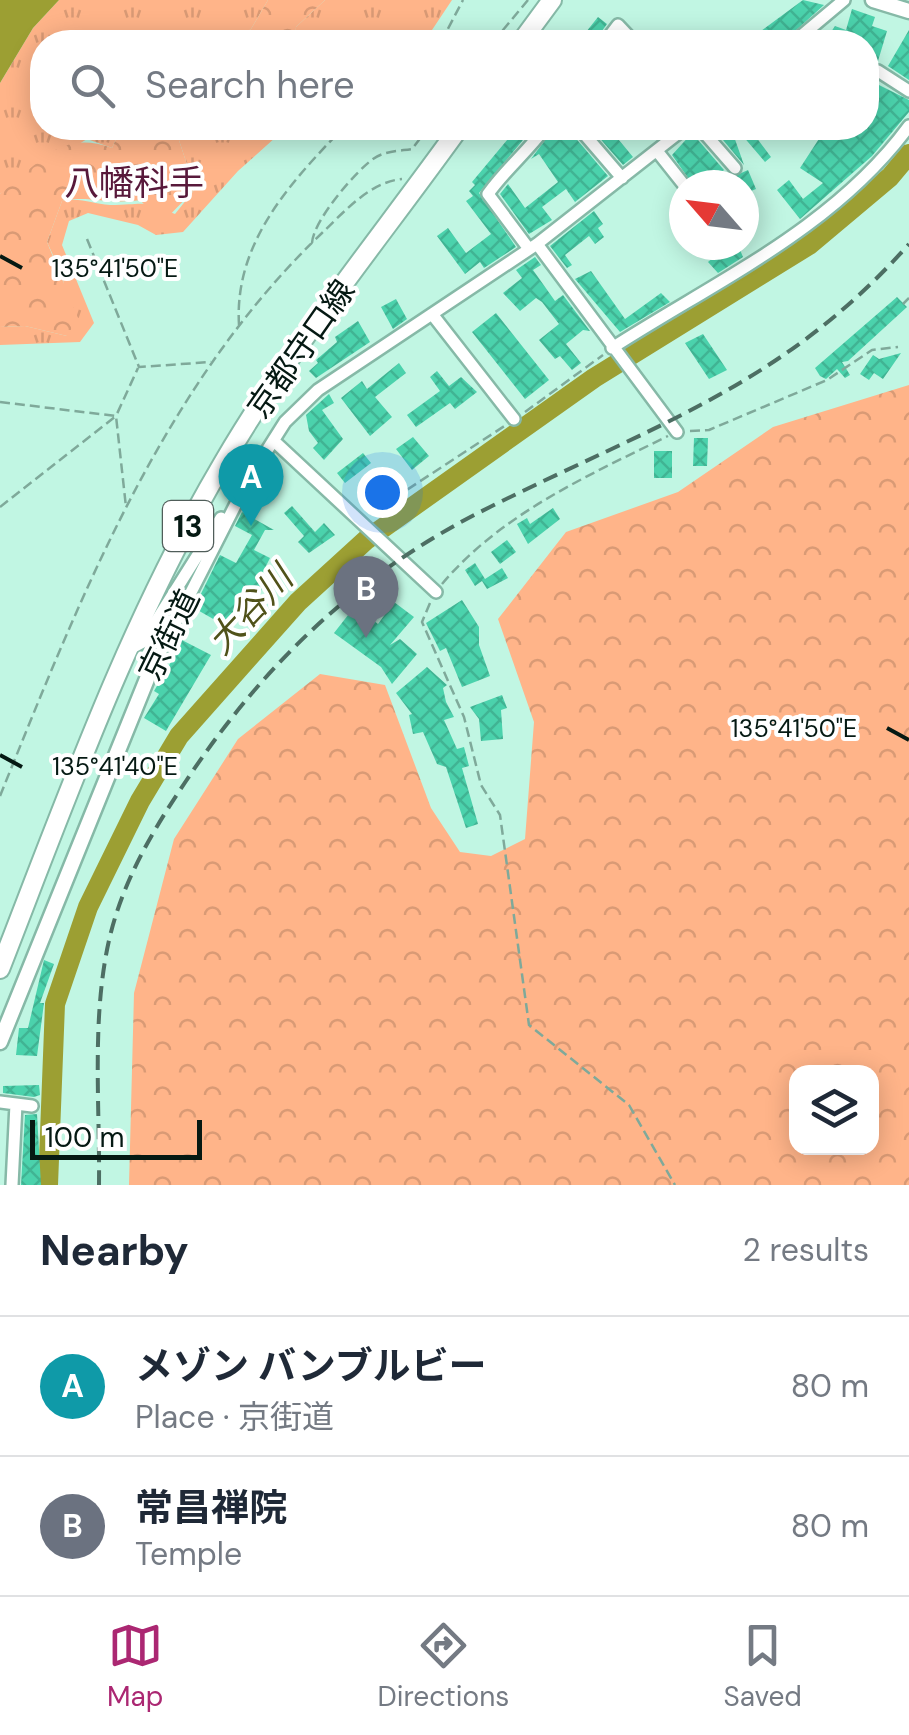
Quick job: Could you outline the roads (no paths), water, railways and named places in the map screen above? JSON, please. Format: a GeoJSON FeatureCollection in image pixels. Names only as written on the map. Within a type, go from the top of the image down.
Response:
{"type":"FeatureCollection","features":[{"type":"Feature","properties":{"kind":"main road"},"geometry":{"type":"LineString","coordinates":[[530,30],[552,0]]}},
{"type":"Feature","properties":{"kind":"main road","name":"京都守口線"},"geometry":{"type":"LineString","coordinates":[[0,969],[127,651],[224,461],[450,140]]}},
{"type":"Feature","properties":{"kind":"street"},"geometry":{"type":"LineString","coordinates":[[816,30],[844,0]]}},
{"type":"Feature","properties":{"kind":"street"},"geometry":{"type":"LineString","coordinates":[[872,0],[909,11]]}},
{"type":"Feature","properties":{"kind":"street"},"geometry":{"type":"LineString","coordinates":[[879,72],[909,91]]}},
{"type":"Feature","properties":{"kind":"street"},"geometry":{"type":"LineString","coordinates":[[613,349],[737,274],[818,217],[880,161],[909,126]]}},
{"type":"Feature","properties":{"kind":"street"},"geometry":{"type":"LineString","coordinates":[[536,140],[488,194],[677,432]]}},
{"type":"Feature","properties":{"kind":"street"},"geometry":{"type":"LineString","coordinates":[[594,140],[622,178]]}},
{"type":"Feature","properties":{"kind":"street","name":"京街道"},"geometry":{"type":"LineString","coordinates":[[0,1042],[147,679],[247,482],[274,441],[318,390],[533,246],[670,140]]}},
{"type":"Feature","properties":{"kind":"street"},"geometry":{"type":"LineString","coordinates":[[710,140],[734,168]]}},
{"type":"Feature","properties":{"kind":"street"},"geometry":{"type":"LineString","coordinates":[[656,151],[671,170]]}},
{"type":"Feature","properties":{"kind":"street"},"geometry":{"type":"LineString","coordinates":[[432,314],[514,420]]}},
{"type":"Feature","properties":{"kind":"street"},"geometry":{"type":"LineString","coordinates":[[274,441],[436,592]]}},
{"type":"Feature","properties":{"kind":"street"},"geometry":{"type":"LineString","coordinates":[[127,651],[143,642],[247,482]]}},
{"type":"Feature","properties":{"kind":"street"},"geometry":{"type":"LineString","coordinates":[[0,1102],[32,1106]]}},
{"type":"Feature","properties":{"kind":"street"},"geometry":{"type":"LineString","coordinates":[[12,1185],[16,1104]]}},
{"type":"Feature","properties":{"kind":"waterway","name":"大谷川"},"geometry":{"type":"LineString","coordinates":[[48,1185],[55,1004],[88,907],[140,801],[179,736],[298,602],[366,540],[594,378],[809,245],[890,177],[909,154]]}},
{"type":"Feature","properties":{"kind":"railway"},"geometry":{"type":"LineString","coordinates":[[99,1185],[100,997],[116,915],[131,875],[162,818],[249,697],[320,623],[400,560],[490,507],[661,425],[764,368],[862,292],[909,244]]}},
{"type":"Feature","properties":{"kind":"place","name":"メゾン バンブルビー"},"geometry":{"type":"Point","coordinates":[251,526]}},
{"type":"Feature","properties":{"kind":"place","name":"常昌禅院"},"geometry":{"type":"Point","coordinates":[366,638]}},
{"type":"Feature","properties":{"kind":"district","name":"八幡科手"},"geometry":{"type":"Point","coordinates":[134,183]}}]}
